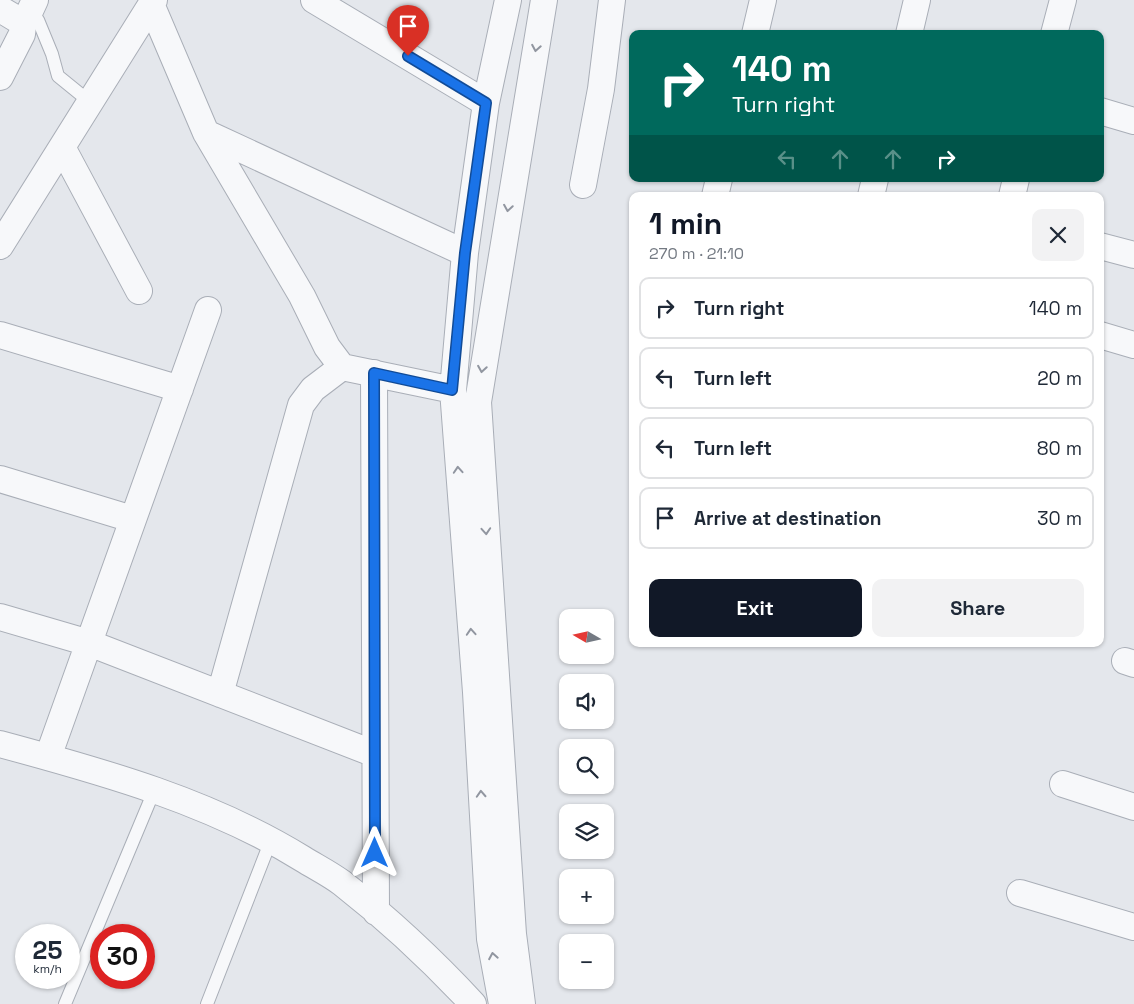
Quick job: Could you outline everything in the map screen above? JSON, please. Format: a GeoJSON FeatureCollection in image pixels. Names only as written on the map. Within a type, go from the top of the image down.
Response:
{"type":"FeatureCollection","features":[{"type":"Feature","properties":{"kind":"street"},"geometry":{"type":"LineString","coordinates":[[314,0],[486,103]]}},
{"type":"Feature","properties":{"kind":"street"},"geometry":{"type":"LineString","coordinates":[[502,1004],[490,938],[476,692],[452,390],[465,253],[486,103],[508,0]]}},
{"type":"Feature","properties":{"kind":"street"},"geometry":{"type":"LineString","coordinates":[[522,1004],[513,924],[478,402],[506,222],[544,0]]}},
{"type":"Feature","properties":{"kind":"street"},"geometry":{"type":"LineString","coordinates":[[583,185],[601,89],[612,0]]}},
{"type":"Feature","properties":{"kind":"street"},"geometry":{"type":"LineString","coordinates":[[756,30],[763,0]]}},
{"type":"Feature","properties":{"kind":"street"},"geometry":{"type":"LineString","coordinates":[[910,30],[917,0]]}},
{"type":"Feature","properties":{"kind":"street"},"geometry":{"type":"LineString","coordinates":[[1055,30],[1063,0]]}},
{"type":"Feature","properties":{"kind":"street"},"geometry":{"type":"LineString","coordinates":[[0,246],[153,2]]}},
{"type":"Feature","properties":{"kind":"street"},"geometry":{"type":"LineString","coordinates":[[153,2],[206,133],[302,296],[327,347],[342,367],[452,390]]}},
{"type":"Feature","properties":{"kind":"street"},"geometry":{"type":"LineString","coordinates":[[0,9],[20,21],[29,14]]}},
{"type":"Feature","properties":{"kind":"street"},"geometry":{"type":"LineString","coordinates":[[0,77],[22,34],[29,14]]}},
{"type":"Feature","properties":{"kind":"street"},"geometry":{"type":"LineString","coordinates":[[1104,112],[1134,121]]}},
{"type":"Feature","properties":{"kind":"street"},"geometry":{"type":"LineString","coordinates":[[206,133],[465,253]]}},
{"type":"Feature","properties":{"kind":"street"},"geometry":{"type":"LineString","coordinates":[[62,147],[139,291]]}},
{"type":"Feature","properties":{"kind":"street"},"geometry":{"type":"LineString","coordinates":[[1104,247],[1134,255]]}},
{"type":"Feature","properties":{"kind":"street"},"geometry":{"type":"LineString","coordinates":[[48,757],[208,310]]}},
{"type":"Feature","properties":{"kind":"street"},"geometry":{"type":"LineString","coordinates":[[0,335],[180,389]]}},
{"type":"Feature","properties":{"kind":"street"},"geometry":{"type":"LineString","coordinates":[[1104,336],[1134,345]]}},
{"type":"Feature","properties":{"kind":"street"},"geometry":{"type":"LineString","coordinates":[[220,694],[301,405],[313,389],[342,367]]}},
{"type":"Feature","properties":{"kind":"street"},"geometry":{"type":"LineString","coordinates":[[374,373],[376,912]]}},
{"type":"Feature","properties":{"kind":"street"},"geometry":{"type":"LineString","coordinates":[[0,479],[132,519]]}},
{"type":"Feature","properties":{"kind":"street"},"geometry":{"type":"LineString","coordinates":[[0,616],[89,644],[375,754]]}},
{"type":"Feature","properties":{"kind":"street"},"geometry":{"type":"LineString","coordinates":[[0,744],[112,774],[234,822],[271,840],[341,882],[447,977],[473,1004]]}},
{"type":"Feature","properties":{"kind":"street"},"geometry":{"type":"LineString","coordinates":[[1063,784],[1134,807]]}},
{"type":"Feature","properties":{"kind":"street"},"geometry":{"type":"LineString","coordinates":[[1020,893],[1134,927]]}},
{"type":"Feature","properties":{"kind":"lane"},"geometry":{"type":"LineString","coordinates":[[29,14],[38,20],[52,54],[58,76],[90,102]]}},
{"type":"Feature","properties":{"kind":"lane"},"geometry":{"type":"LineString","coordinates":[[65,1004],[154,791]]}},
{"type":"Feature","properties":{"kind":"lane"},"geometry":{"type":"LineString","coordinates":[[207,1004],[271,840]]}},
{"type":"Feature","properties":{"kind":"route"},"geometry":{"type":"LineString","coordinates":[[375,853],[374,373],[452,390],[465,253],[486,103],[408,56]]}}]}
